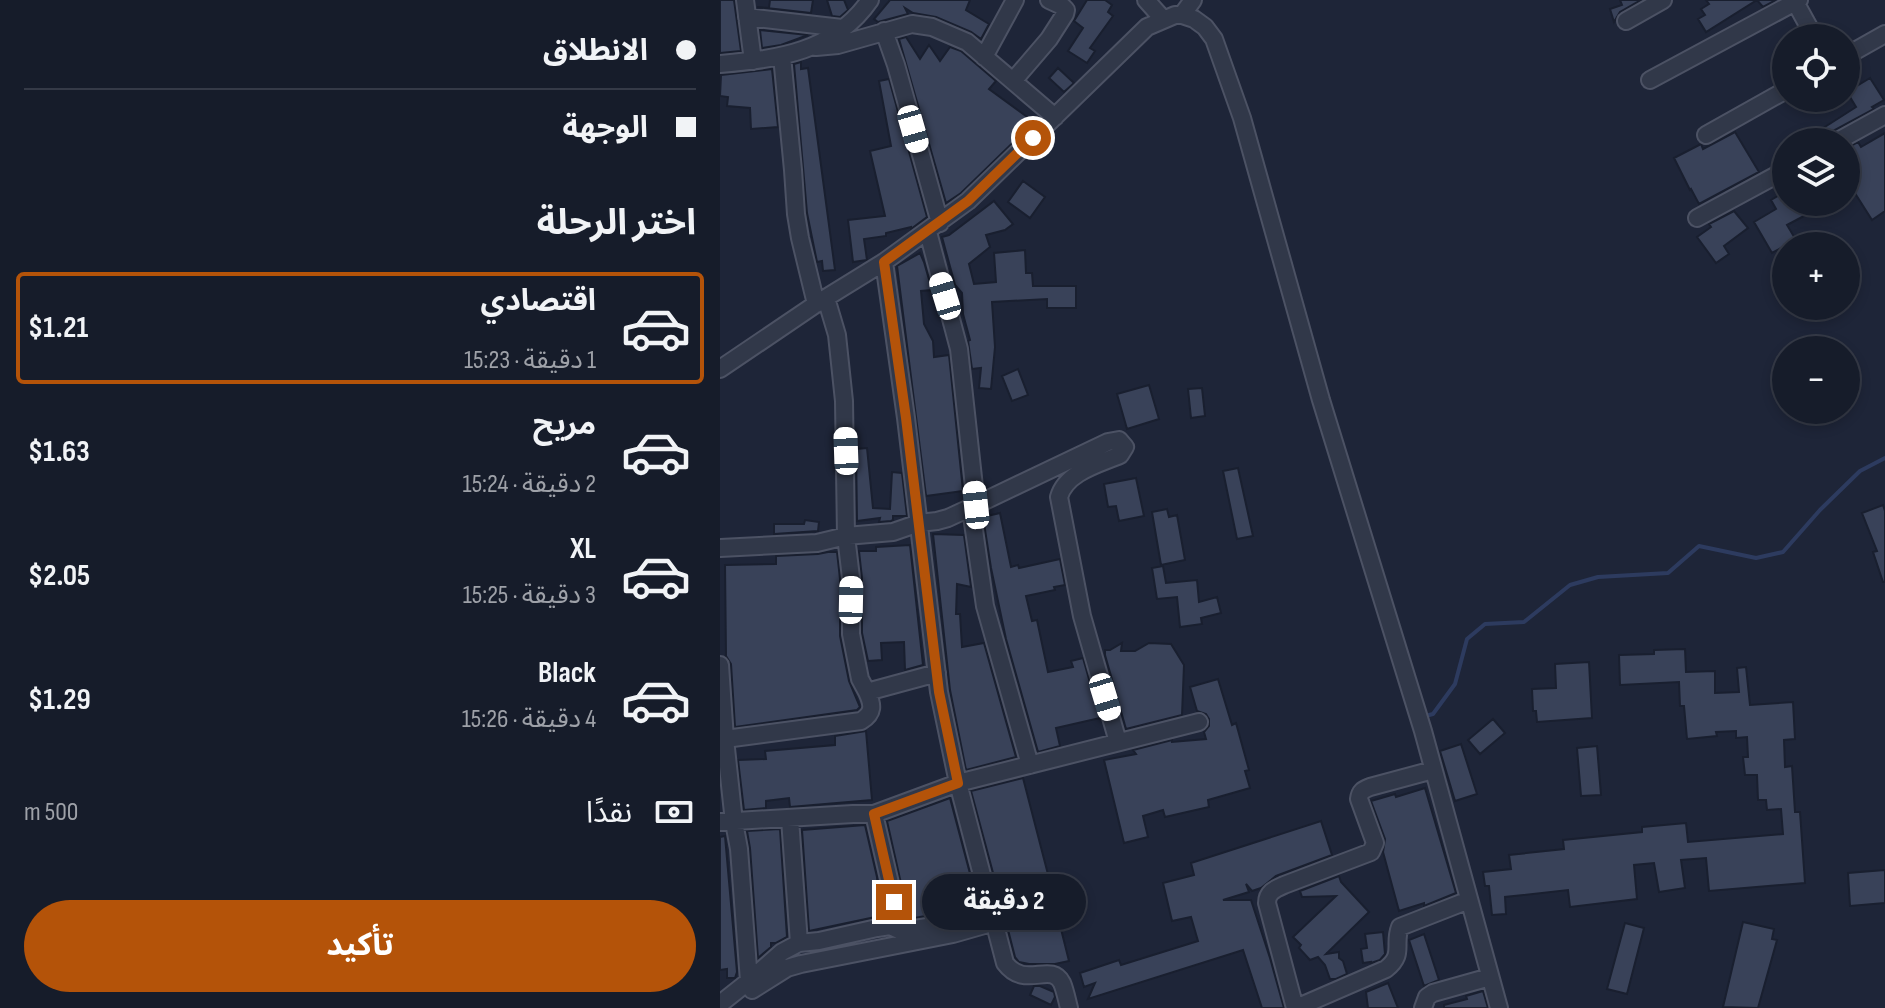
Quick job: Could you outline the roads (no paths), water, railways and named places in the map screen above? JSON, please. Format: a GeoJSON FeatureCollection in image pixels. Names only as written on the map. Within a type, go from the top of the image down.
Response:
{"type":"FeatureCollection","features":[{"type":"Feature","properties":{"kind":"street"},"geometry":{"type":"LineString","coordinates":[[816,47],[851,22],[870,0]]}},
{"type":"Feature","properties":{"kind":"street"},"geometry":{"type":"LineString","coordinates":[[984,57],[1015,0]]}},
{"type":"Feature","properties":{"kind":"street"},"geometry":{"type":"LineString","coordinates":[[1013,81],[1049,39],[1065,14],[1062,6],[1049,0]]}},
{"type":"Feature","properties":{"kind":"street"},"geometry":{"type":"LineString","coordinates":[[1146,0],[1163,19]]}},
{"type":"Feature","properties":{"kind":"street"},"geometry":{"type":"LineString","coordinates":[[1182,15],[1193,0]]}},
{"type":"Feature","properties":{"kind":"street"},"geometry":{"type":"LineString","coordinates":[[1626,21],[1663,0]]}},
{"type":"Feature","properties":{"kind":"street"},"geometry":{"type":"LineString","coordinates":[[1650,80],[1796,1],[1808,24]]}},
{"type":"Feature","properties":{"kind":"street"},"geometry":{"type":"LineString","coordinates":[[753,61],[746,9],[842,28]]}},
{"type":"Feature","properties":{"kind":"street"},"geometry":{"type":"LineString","coordinates":[[720,369],[884,262],[968,201],[1147,27],[1175,15],[1194,19],[1205,27],[1214,39],[1242,118],[1321,400],[1433,770],[1499,1008]]}},
{"type":"Feature","properties":{"kind":"street"},"geometry":{"type":"LineString","coordinates":[[720,64],[838,45],[912,24],[932,27],[959,37],[1055,117]]}},
{"type":"Feature","properties":{"kind":"street"},"geometry":{"type":"LineString","coordinates":[[884,31],[896,65],[959,349],[985,606],[1030,765]]}},
{"type":"Feature","properties":{"kind":"street"},"geometry":{"type":"LineString","coordinates":[[1860,48],[1885,34]]}},
{"type":"Feature","properties":{"kind":"street"},"geometry":{"type":"LineString","coordinates":[[725,739],[861,721],[872,710],[872,703],[857,670],[851,634],[844,401],[837,335],[821,301],[796,214],[782,56]]}},
{"type":"Feature","properties":{"kind":"street"},"geometry":{"type":"LineString","coordinates":[[1706,135],[1772,98]]}},
{"type":"Feature","properties":{"kind":"street"},"geometry":{"type":"LineString","coordinates":[[1860,129],[1885,115]]}},
{"type":"Feature","properties":{"kind":"street"},"geometry":{"type":"LineString","coordinates":[[1697,218],[1772,178]]}},
{"type":"Feature","properties":{"kind":"street"},"geometry":{"type":"LineString","coordinates":[[884,262],[937,673],[958,783],[1005,963],[1010,970],[1023,976],[1047,973],[1056,976],[1062,984],[1069,1008]]}},
{"type":"Feature","properties":{"kind":"street"},"geometry":{"type":"LineString","coordinates":[[720,548],[817,543],[846,536],[893,532],[919,523],[937,521],[957,515],[1108,442],[1119,440],[1125,447],[1123,453],[1094,465],[1067,482],[1059,497],[1082,616],[1118,742]]}},
{"type":"Feature","properties":{"kind":"street"},"geometry":{"type":"LineString","coordinates":[[720,665],[727,822],[739,849],[749,981]]}},
{"type":"Feature","properties":{"kind":"street"},"geometry":{"type":"LineString","coordinates":[[867,692],[937,673]]}},
{"type":"Feature","properties":{"kind":"street"},"geometry":{"type":"LineString","coordinates":[[727,822],[874,814],[958,783],[1199,722]]}},
{"type":"Feature","properties":{"kind":"street"},"geometry":{"type":"LineString","coordinates":[[1433,770],[1370,787],[1360,793],[1359,799],[1375,843],[1371,852],[1284,885],[1268,895],[1267,903],[1295,1008],[1386,969],[1394,963],[1398,954],[1397,931],[1403,925],[1469,900]]}},
{"type":"Feature","properties":{"kind":"street"},"geometry":{"type":"LineString","coordinates":[[874,814],[901,931]]}},
{"type":"Feature","properties":{"kind":"street"},"geometry":{"type":"LineString","coordinates":[[790,819],[799,943]]}},
{"type":"Feature","properties":{"kind":"street"},"geometry":{"type":"LineString","coordinates":[[720,1004],[782,952],[799,943],[890,926],[901,931],[993,915]]}},
{"type":"Feature","properties":{"kind":"street"},"geometry":{"type":"LineString","coordinates":[[725,1008],[787,968],[940,937],[993,915]]}},
{"type":"Feature","properties":{"kind":"street"},"geometry":{"type":"LineString","coordinates":[[1423,1008],[1427,997],[1433,993],[1490,977]]}},
{"type":"Feature","properties":{"kind":"street"},"geometry":{"type":"LineString","coordinates":[[1335,992],[1342,1008]]}},
{"type":"Feature","properties":{"kind":"waterway"},"geometry":{"type":"LineString","coordinates":[[1425,716],[1433,714],[1455,684],[1467,639],[1485,624],[1524,622],[1570,585],[1598,577],[1668,573],[1699,546],[1756,558],[1783,552],[1860,471],[1885,458]]}}]}
